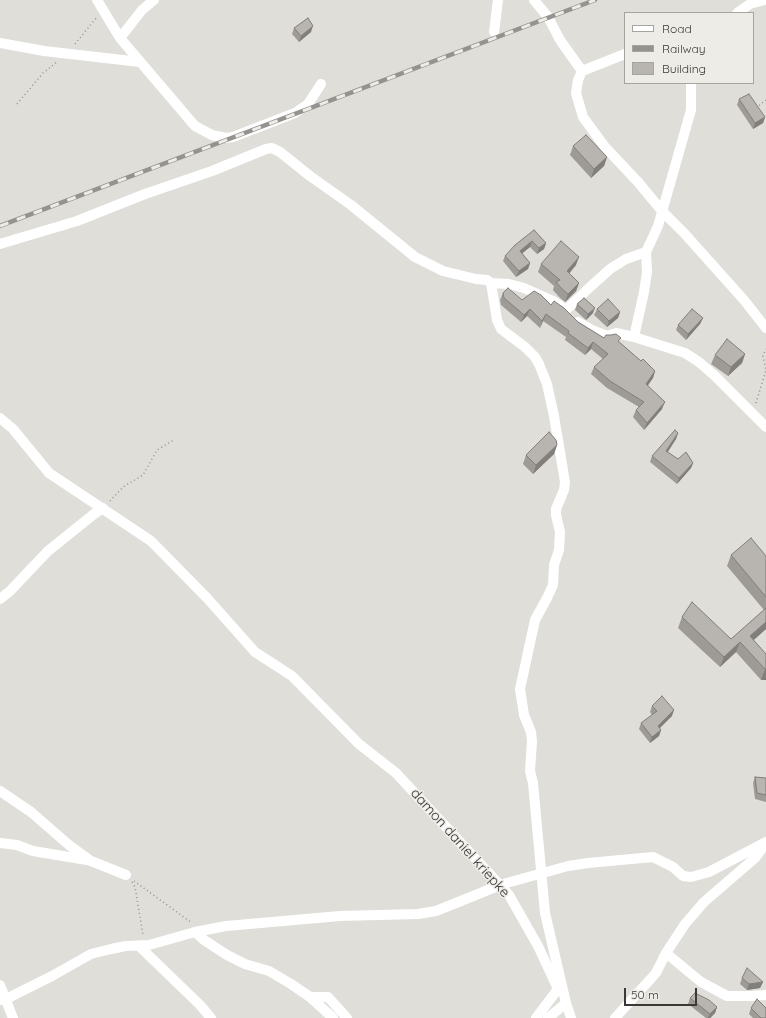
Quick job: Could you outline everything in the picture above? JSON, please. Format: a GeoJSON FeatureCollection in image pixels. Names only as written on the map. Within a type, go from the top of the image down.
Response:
{"type":"FeatureCollection","features":[{"type":"Feature","properties":{"kind":"street"},"geometry":{"type":"LineString","coordinates":[[97,0],[120,38],[140,62],[195,126],[212,135],[226,138],[233,137],[295,112],[308,104],[321,84]]}},
{"type":"Feature","properties":{"kind":"street"},"geometry":{"type":"LineString","coordinates":[[120,38],[142,10],[154,0]]}},
{"type":"Feature","properties":{"kind":"street"},"geometry":{"type":"LineString","coordinates":[[494,32],[498,0]]}},
{"type":"Feature","properties":{"kind":"street"},"geometry":{"type":"LineString","coordinates":[[534,0],[548,17],[560,40],[582,71]]}},
{"type":"Feature","properties":{"kind":"street"},"geometry":{"type":"LineString","coordinates":[[738,12],[752,2],[764,0]]}},
{"type":"Feature","properties":{"kind":"street"},"geometry":{"type":"LineString","coordinates":[[0,43],[44,51],[140,62]]}},
{"type":"Feature","properties":{"kind":"street"},"geometry":{"type":"LineString","coordinates":[[624,54],[582,71],[578,80],[576,93],[583,117],[605,147],[744,300],[766,328]]}},
{"type":"Feature","properties":{"kind":"street"},"geometry":{"type":"LineString","coordinates":[[634,337],[644,292],[646,252],[658,226],[691,110],[691,84]]}},
{"type":"Feature","properties":{"kind":"street"},"geometry":{"type":"LineString","coordinates":[[0,244],[77,221],[145,194],[212,171],[266,148],[272,148],[280,152],[310,176],[351,205],[415,257],[443,271],[524,288],[553,301],[566,310],[580,324],[594,331],[607,336],[616,333],[634,337],[685,353],[699,362],[715,376],[766,427]]}},
{"type":"Feature","properties":{"kind":"street"},"geometry":{"type":"LineString","coordinates":[[566,310],[610,269],[626,259],[646,252]]}},
{"type":"Feature","properties":{"kind":"street"},"geometry":{"type":"LineString","coordinates":[[491,282],[497,320],[502,330],[525,347],[535,357],[547,384],[565,482],[564,490],[556,509],[560,532],[559,550],[554,565],[552,585],[535,620],[520,690],[524,715],[531,732],[532,741],[530,770],[533,782],[545,913],[566,1003],[571,1018]]}},
{"type":"Feature","properties":{"kind":"street","name":"damon daniel kriepke"},"geometry":{"type":"LineString","coordinates":[[0,418],[13,429],[49,473],[104,508],[151,541],[207,598],[255,652],[292,676],[359,744],[396,773],[509,895],[538,946],[558,989],[536,1018]]}},
{"type":"Feature","properties":{"kind":"street"},"geometry":{"type":"LineString","coordinates":[[0,599],[10,591],[48,551],[94,514],[104,508]]}},
{"type":"Feature","properties":{"kind":"street"},"geometry":{"type":"LineString","coordinates":[[0,791],[31,812],[90,861]]}},
{"type":"Feature","properties":{"kind":"street"},"geometry":{"type":"LineString","coordinates":[[0,843],[17,845],[33,851],[90,861],[126,875]]}},
{"type":"Feature","properties":{"kind":"street"},"geometry":{"type":"LineString","coordinates":[[3,999],[52,976],[91,954],[126,946],[142,946],[195,932],[226,926],[340,916],[418,914],[436,911],[500,885],[568,866],[588,863],[653,857],[669,865],[683,876],[691,877],[708,872],[765,843]]}},
{"type":"Feature","properties":{"kind":"street"},"geometry":{"type":"LineString","coordinates":[[615,1018],[656,973],[666,953],[691,917],[714,893],[755,858],[765,843]]}},
{"type":"Feature","properties":{"kind":"street"},"geometry":{"type":"LineString","coordinates":[[195,932],[204,940],[227,955],[245,964],[269,971],[291,984],[310,997],[333,1018]]}},
{"type":"Feature","properties":{"kind":"street"},"geometry":{"type":"LineString","coordinates":[[142,946],[211,1018]]}},
{"type":"Feature","properties":{"kind":"street"},"geometry":{"type":"LineString","coordinates":[[666,953],[701,982],[727,996],[751,996],[766,994]]}},
{"type":"Feature","properties":{"kind":"street"},"geometry":{"type":"LineString","coordinates":[[0,985],[3,999],[13,1018]]}},
{"type":"Feature","properties":{"kind":"street"},"geometry":{"type":"LineString","coordinates":[[310,997],[328,998],[347,1018]]}},
{"type":"Feature","properties":{"kind":"street"},"geometry":{"type":"LineString","coordinates":[[548,1018],[566,1003]]}},
{"type":"Feature","properties":{"kind":"path"},"geometry":{"type":"LineString","coordinates":[[756,108],[766,100]]}},
{"type":"Feature","properties":{"kind":"path"},"geometry":{"type":"LineString","coordinates":[[752,414],[766,370],[763,356],[766,349]]}},
{"type":"Feature","properties":{"kind":"path"},"geometry":{"type":"LineString","coordinates":[[104,508],[123,487],[143,475],[157,450],[174,440]]}},
{"type":"Feature","properties":{"kind":"path"},"geometry":{"type":"LineString","coordinates":[[126,875],[192,923],[195,932]]}},
{"type":"Feature","properties":{"kind":"path"},"geometry":{"type":"LineString","coordinates":[[126,875],[135,887],[142,946]]}},
{"type":"Feature","properties":{"kind":"building"},"geometry":{"type":"Polygon","coordinates":[[[308,18],[313,26],[301,36],[294,28],[308,18]]]}},
{"type":"Feature","properties":{"kind":"building"},"geometry":{"type":"Polygon","coordinates":[[[749,94],[765,117],[755,123],[739,99],[749,94]]]}},
{"type":"Feature","properties":{"kind":"building"},"geometry":{"type":"Polygon","coordinates":[[[586,135],[607,157],[594,169],[573,146],[586,135]]]}},
{"type":"Feature","properties":{"kind":"building"},"geometry":{"type":"Polygon","coordinates":[[[534,230],[546,243],[539,248],[532,241],[520,251],[530,263],[519,271],[505,256],[515,245],[534,230]]]}},
{"type":"Feature","properties":{"kind":"building"},"geometry":{"type":"Polygon","coordinates":[[[561,241],[579,257],[567,271],[579,283],[568,294],[556,282],[560,280],[541,264],[561,241]]]}},
{"type":"Feature","properties":{"kind":"building"},"geometry":{"type":"Polygon","coordinates":[[[508,288],[522,300],[534,291],[541,295],[551,305],[554,301],[564,308],[578,322],[604,338],[606,335],[616,334],[621,338],[618,341],[641,361],[643,359],[655,371],[646,384],[665,402],[647,423],[636,410],[644,402],[610,381],[594,367],[608,354],[593,342],[588,348],[568,333],[569,331],[546,314],[542,321],[530,309],[524,315],[504,298],[503,293],[508,288]]]}},
{"type":"Feature","properties":{"kind":"building"},"geometry":{"type":"Polygon","coordinates":[[[584,298],[595,308],[588,314],[577,304],[584,298]]]}},
{"type":"Feature","properties":{"kind":"building"},"geometry":{"type":"Polygon","coordinates":[[[608,299],[620,312],[609,321],[597,309],[608,299]]]}},
{"type":"Feature","properties":{"kind":"building"},"geometry":{"type":"Polygon","coordinates":[[[692,309],[703,318],[688,334],[678,325],[692,309]]]}},
{"type":"Feature","properties":{"kind":"building"},"geometry":{"type":"Polygon","coordinates":[[[727,339],[745,354],[731,367],[715,355],[727,339]]]}},
{"type":"Feature","properties":{"kind":"building"},"geometry":{"type":"Polygon","coordinates":[[[675,430],[678,433],[666,451],[678,459],[686,452],[693,463],[679,478],[652,456],[675,430]]]}},
{"type":"Feature","properties":{"kind":"building"},"geometry":{"type":"Polygon","coordinates":[[[549,432],[556,440],[557,445],[536,465],[526,455],[549,432]]]}},
{"type":"Feature","properties":{"kind":"building"},"geometry":{"type":"Polygon","coordinates":[[[751,538],[766,556],[766,597],[731,555],[751,538]]]}},
{"type":"Feature","properties":{"kind":"building"},"geometry":{"type":"Polygon","coordinates":[[[692,602],[731,639],[766,608],[766,622],[750,636],[766,654],[766,669],[740,642],[724,657],[682,617],[692,602]]]}},
{"type":"Feature","properties":{"kind":"building"},"geometry":{"type":"Polygon","coordinates":[[[662,696],[674,710],[658,726],[661,730],[652,737],[641,723],[657,711],[652,706],[662,696]]]}},
{"type":"Feature","properties":{"kind":"building"},"geometry":{"type":"Polygon","coordinates":[[[755,777],[766,778],[766,795],[757,793],[755,777]]]}},
{"type":"Feature","properties":{"kind":"building"},"geometry":{"type":"Polygon","coordinates":[[[747,968],[763,982],[749,984],[742,978],[747,968]]]}},
{"type":"Feature","properties":{"kind":"building"},"geometry":{"type":"Polygon","coordinates":[[[695,993],[709,1000],[717,1007],[710,1014],[690,998],[695,993]]]}},
{"type":"Feature","properties":{"kind":"building"},"geometry":{"type":"Polygon","coordinates":[[[757,999],[766,1008],[766,1018],[761,1018],[751,1008],[757,999]]]}},
{"type":"Feature","properties":{"kind":"railway"},"geometry":{"type":"LineString","coordinates":[[0,226],[595,0]]}}]}
